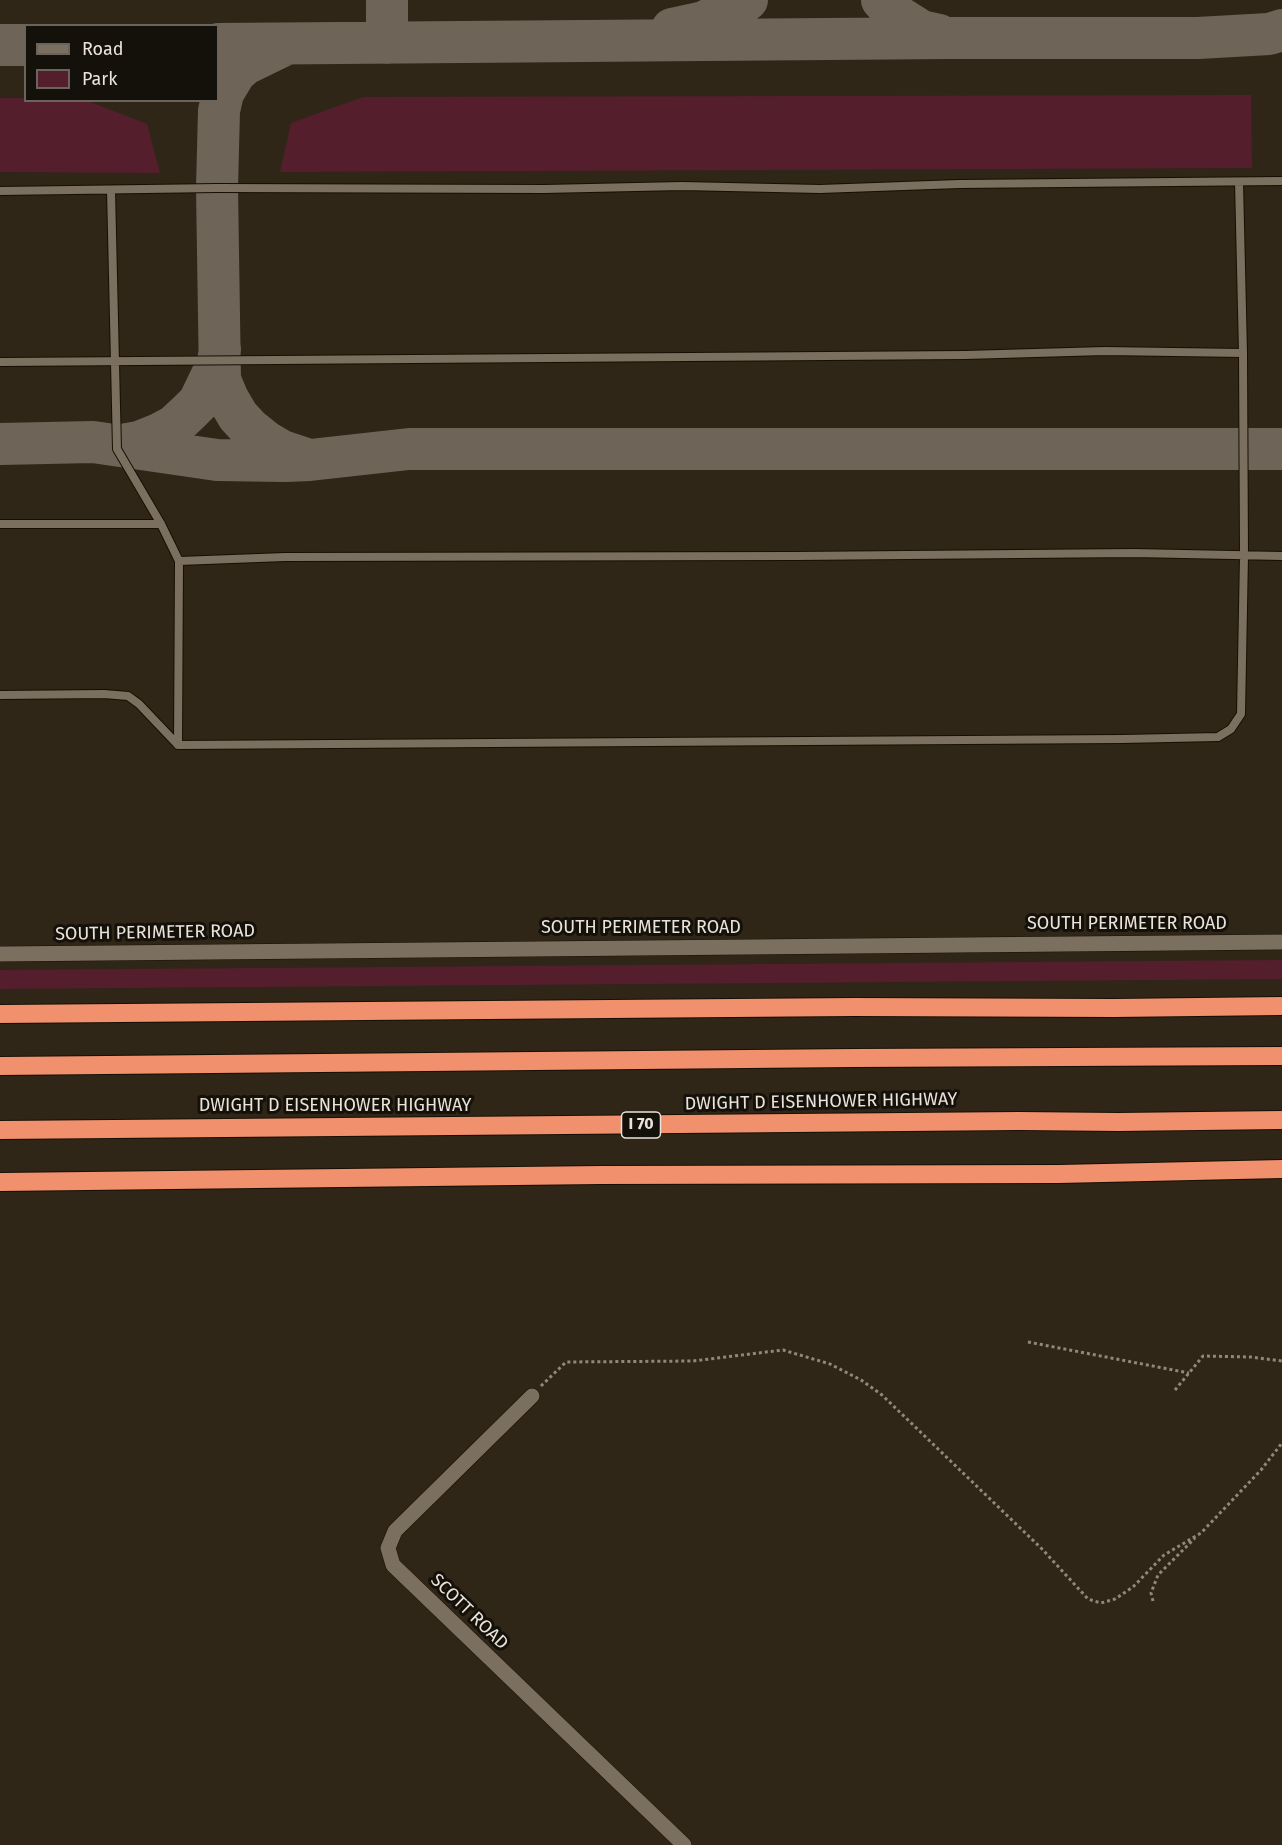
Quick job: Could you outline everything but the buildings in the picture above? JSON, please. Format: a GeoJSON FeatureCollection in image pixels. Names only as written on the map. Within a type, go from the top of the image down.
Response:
{"type":"FeatureCollection","features":[{"type":"Feature","properties":{"kind":"highway"},"geometry":{"type":"LineString","coordinates":[[0,1014],[854,1007],[1114,1008],[1282,1005]]}},
{"type":"Feature","properties":{"kind":"highway"},"geometry":{"type":"LineString","coordinates":[[0,1066],[912,1057],[1282,1056]]}},
{"type":"Feature","properties":{"kind":"highway","name":"DWIGHT D EISENHOWER HIGHWAY"},"geometry":{"type":"LineString","coordinates":[[0,1130],[1019,1120],[1153,1122],[1282,1120]]}},
{"type":"Feature","properties":{"kind":"highway"},"geometry":{"type":"LineString","coordinates":[[0,1182],[601,1174],[1059,1174],[1282,1169]]}},
{"type":"Feature","properties":{"kind":"street","name":"SOUTH PERIMETER ROAD"},"geometry":{"type":"LineString","coordinates":[[0,954],[1282,942]]}},
{"type":"Feature","properties":{"kind":"street","name":"SCOTT ROAD"},"geometry":{"type":"LineString","coordinates":[[532,1396],[395,1531],[388,1548],[393,1565],[684,1845]]}},
{"type":"Feature","properties":{"kind":"lane"},"geometry":{"type":"LineString","coordinates":[[0,191],[217,188],[544,189],[682,186],[820,189],[958,184],[1282,181]]}},
{"type":"Feature","properties":{"kind":"lane"},"geometry":{"type":"LineString","coordinates":[[0,695],[104,694],[128,696],[139,704],[178,745],[1122,739],[1218,736],[1231,729],[1241,714],[1244,556],[1239,182]]}},
{"type":"Feature","properties":{"kind":"lane"},"geometry":{"type":"LineString","coordinates":[[111,190],[117,449],[161,524],[179,561],[178,745]]}},
{"type":"Feature","properties":{"kind":"lane"},"geometry":{"type":"LineString","coordinates":[[0,362],[966,355],[1105,351],[1243,353]]}},
{"type":"Feature","properties":{"kind":"lane"},"geometry":{"type":"LineString","coordinates":[[0,524],[161,524]]}},
{"type":"Feature","properties":{"kind":"lane"},"geometry":{"type":"LineString","coordinates":[[179,561],[285,557],[1123,553],[1282,556]]}},
{"type":"Feature","properties":{"kind":"path"},"geometry":{"type":"LineString","coordinates":[[1028,1342],[1189,1373]]}},
{"type":"Feature","properties":{"kind":"path"},"geometry":{"type":"LineString","coordinates":[[532,1396],[566,1362],[693,1361],[783,1350],[830,1364],[861,1380],[882,1395],[1042,1549],[1088,1599],[1101,1603],[1115,1599],[1133,1587],[1164,1556],[1201,1533]]}},
{"type":"Feature","properties":{"kind":"path"},"geometry":{"type":"LineString","coordinates":[[1175,1390],[1203,1356],[1251,1356],[1282,1361]]}},
{"type":"Feature","properties":{"kind":"path"},"geometry":{"type":"LineString","coordinates":[[1153,1601],[1151,1593],[1158,1575],[1261,1470],[1282,1443]]}},
{"type":"Feature","properties":{"kind":"green space"},"geometry":{"type":"Polygon","coordinates":[[[1251,95],[1252,168],[280,172],[291,123],[363,97],[1251,95]]]}},
{"type":"Feature","properties":{"kind":"green space"},"geometry":{"type":"Polygon","coordinates":[[[0,98],[24,98],[24,102],[91,102],[147,124],[160,173],[0,172],[0,98]]]}},
{"type":"Feature","properties":{"kind":"green space"},"geometry":{"type":"Polygon","coordinates":[[[1282,960],[1282,979],[0,989],[0,970],[1282,960]]]}},
{"type":"Feature","properties":{"kind":"taxiway"},"geometry":{"type":"LineString","coordinates":[[387,0],[387,43]]}},
{"type":"Feature","properties":{"kind":"taxiway"},"geometry":{"type":"LineString","coordinates":[[672,29],[704,22],[747,0]]}},
{"type":"Feature","properties":{"kind":"taxiway"},"geometry":{"type":"LineString","coordinates":[[882,0],[896,15],[921,31],[939,35]]}},
{"type":"Feature","properties":{"kind":"taxiway"},"geometry":{"type":"LineString","coordinates":[[219,44],[1198,38],[1269,34],[1282,30]]}},
{"type":"Feature","properties":{"kind":"taxiway"},"geometry":{"type":"LineString","coordinates":[[0,45],[24,45]]}},
{"type":"Feature","properties":{"kind":"taxiway"},"geometry":{"type":"LineString","coordinates":[[284,45],[245,64],[235,73],[223,93],[219,111],[217,188],[220,380],[238,416],[250,429],[282,451],[303,458]]}},
{"type":"Feature","properties":{"kind":"taxiway"},"geometry":{"type":"LineString","coordinates":[[122,445],[139,442],[159,434],[174,426],[189,412],[199,402],[218,362],[220,349]]}},
{"type":"Feature","properties":{"kind":"taxiway"},"geometry":{"type":"LineString","coordinates":[[0,444],[93,442],[217,460],[285,461],[409,449],[1282,449]]}}]}
